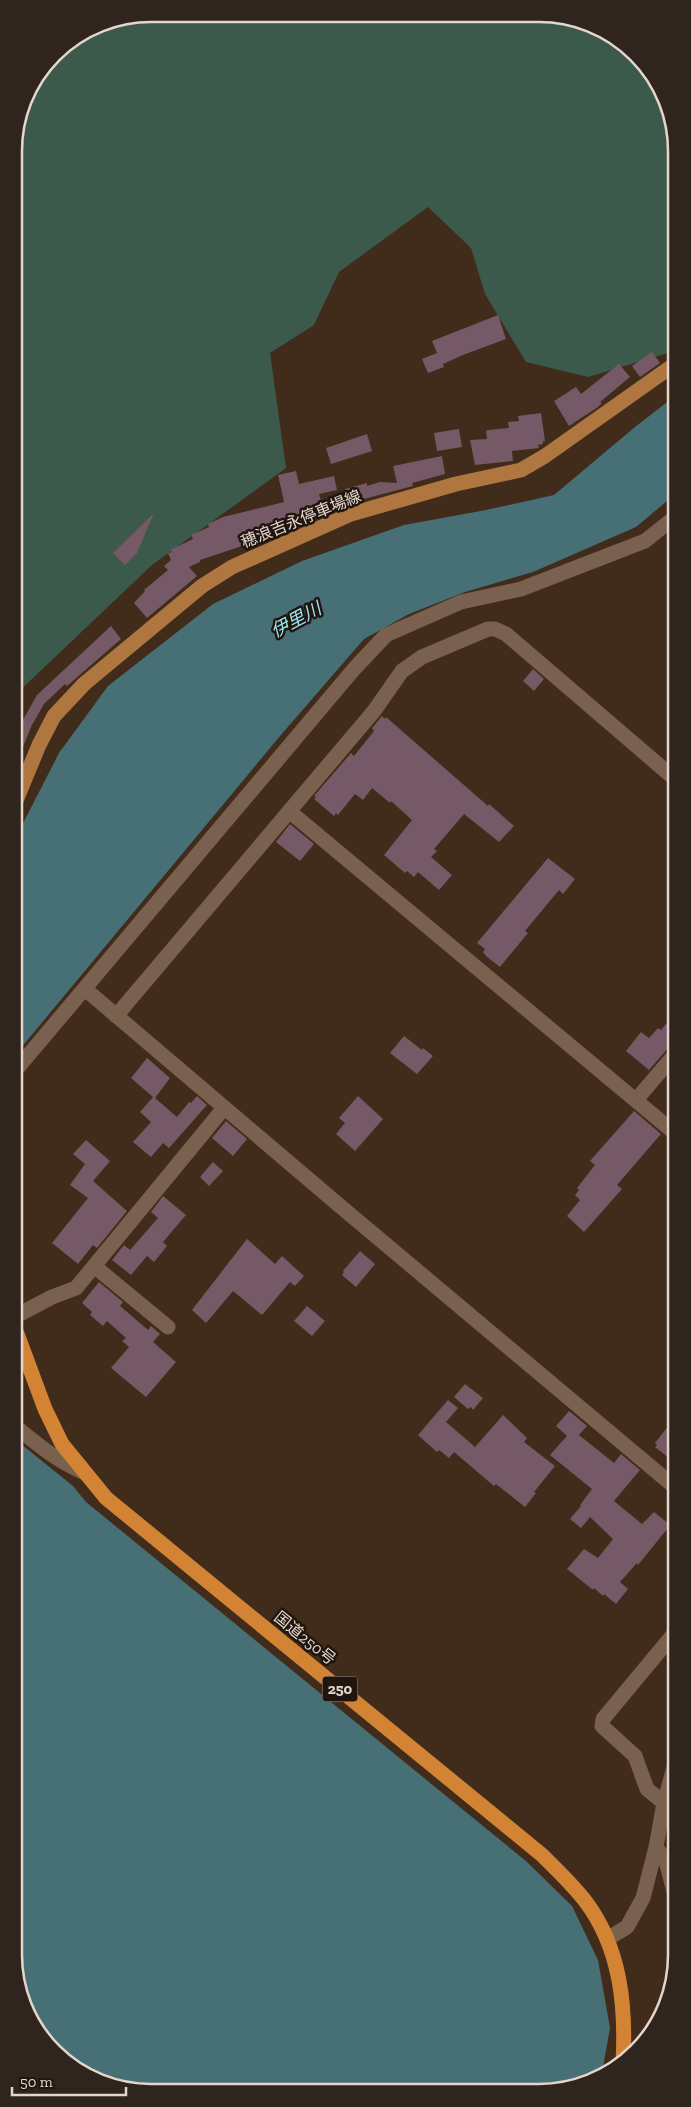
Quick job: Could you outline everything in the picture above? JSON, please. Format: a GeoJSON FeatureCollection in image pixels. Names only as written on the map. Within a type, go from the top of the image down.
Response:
{"type":"FeatureCollection","features":[{"type":"Feature","properties":{"kind":"highway","name":"国道250号"},"geometry":{"type":"LineString","coordinates":[[22,1348],[45,1409],[62,1444],[106,1498],[542,1854],[587,1903],[607,1939],[620,1982],[625,2023],[624,2052]]}},
{"type":"Feature","properties":{"kind":"main road","name":"穂浪吉永停車場線"},"geometry":{"type":"LineString","coordinates":[[23,785],[39,745],[54,716],[84,684],[210,581],[232,567],[351,514],[456,484],[521,470],[546,456],[668,369]]}},
{"type":"Feature","properties":{"kind":"street"},"geometry":{"type":"LineString","coordinates":[[22,1062],[347,676],[386,635],[461,602],[521,589],[645,541],[668,523]]}},
{"type":"Feature","properties":{"kind":"street"},"geometry":{"type":"LineString","coordinates":[[116,1016],[374,711],[402,671],[422,657],[488,629],[495,629],[506,634],[668,773]]}},
{"type":"Feature","properties":{"kind":"street"},"geometry":{"type":"LineString","coordinates":[[289,811],[668,1127]]}},
{"type":"Feature","properties":{"kind":"street"},"geometry":{"type":"LineString","coordinates":[[85,989],[668,1481]]}},
{"type":"Feature","properties":{"kind":"street"},"geometry":{"type":"LineString","coordinates":[[636,1100],[668,1062]]}},
{"type":"Feature","properties":{"kind":"street"},"geometry":{"type":"LineString","coordinates":[[22,1313],[52,1297],[76,1288],[224,1108]]}},
{"type":"Feature","properties":{"kind":"street"},"geometry":{"type":"LineString","coordinates":[[94,1266],[168,1327]]}},
{"type":"Feature","properties":{"kind":"street"},"geometry":{"type":"LineString","coordinates":[[22,1432],[63,1463],[83,1472]]}},
{"type":"Feature","properties":{"kind":"street"},"geometry":{"type":"LineString","coordinates":[[664,1803],[647,1788],[636,1756],[602,1726],[602,1719],[668,1640]]}},
{"type":"Feature","properties":{"kind":"street"},"geometry":{"type":"LineString","coordinates":[[607,1939],[627,1927],[643,1898],[668,1789]]}},
{"type":"Feature","properties":{"kind":"street"},"geometry":{"type":"LineString","coordinates":[[656,1847],[666,1861],[668,1869]]}},
{"type":"Feature","properties":{"kind":"green space"},"geometry":{"type":"Polygon","coordinates":[[[539,22],[581,29],[611,44],[631,60],[642,73],[659,102],[666,126],[668,152],[668,353],[588,377],[526,362],[485,294],[471,248],[428,207],[339,272],[314,325],[270,353],[286,468],[152,565],[23,688],[23,143],[32,102],[49,73],[73,49],[87,40],[110,29],[143,23],[539,22]]]}},
{"type":"Feature","properties":{"kind":"water","name":"伊里川"},"geometry":{"type":"Polygon","coordinates":[[[668,401],[668,500],[636,527],[533,572],[465,592],[409,614],[364,639],[280,736],[23,1046],[23,824],[59,753],[108,686],[213,604],[302,561],[404,525],[554,495],[668,401]]]}},
{"type":"Feature","properties":{"kind":"water"},"geometry":{"type":"Polygon","coordinates":[[[22,1445],[73,1486],[86,1502],[527,1862],[572,1906],[598,1960],[610,2028],[603,2068],[589,2075],[573,2080],[548,2084],[143,2084],[126,2082],[102,2075],[73,2058],[60,2047],[44,2027],[29,1997],[22,1955],[22,1445]]]}},
{"type":"Feature","properties":{"kind":"building"},"geometry":{"type":"Polygon","coordinates":[[[498,315],[506,339],[463,355],[443,364],[444,367],[428,373],[422,359],[437,353],[432,341],[498,315]]]}},
{"type":"Feature","properties":{"kind":"building"},"geometry":{"type":"Polygon","coordinates":[[[652,352],[660,363],[640,377],[632,366],[652,352]]]}},
{"type":"Feature","properties":{"kind":"building"},"geometry":{"type":"Polygon","coordinates":[[[619,364],[630,377],[600,402],[602,403],[598,407],[569,426],[554,401],[576,387],[581,394],[619,364]]]}},
{"type":"Feature","properties":{"kind":"building"},"geometry":{"type":"Polygon","coordinates":[[[541,413],[545,441],[543,441],[543,444],[538,445],[539,448],[512,451],[513,461],[475,465],[470,440],[487,439],[486,431],[488,430],[509,428],[508,422],[519,421],[518,416],[541,413]]]}},
{"type":"Feature","properties":{"kind":"building"},"geometry":{"type":"Polygon","coordinates":[[[459,429],[462,447],[437,451],[434,433],[459,429]]]}},
{"type":"Feature","properties":{"kind":"building"},"geometry":{"type":"Polygon","coordinates":[[[367,434],[372,451],[331,464],[326,448],[367,434]]]}},
{"type":"Feature","properties":{"kind":"building"},"geometry":{"type":"Polygon","coordinates":[[[442,456],[445,474],[412,483],[413,486],[349,503],[345,489],[367,483],[367,486],[380,482],[397,483],[393,466],[442,456]]]}},
{"type":"Feature","properties":{"kind":"building"},"geometry":{"type":"Polygon","coordinates":[[[296,471],[299,484],[334,476],[337,490],[319,494],[325,515],[283,529],[285,532],[264,541],[263,539],[200,560],[200,562],[189,567],[197,576],[147,618],[134,603],[144,590],[168,570],[164,566],[171,560],[168,553],[172,552],[170,550],[193,539],[191,535],[209,527],[208,524],[223,517],[284,502],[278,475],[296,471]]]}},
{"type":"Feature","properties":{"kind":"building"},"geometry":{"type":"Polygon","coordinates":[[[154,513],[137,553],[125,565],[113,553],[154,513]]]}},
{"type":"Feature","properties":{"kind":"building"},"geometry":{"type":"Polygon","coordinates":[[[111,626],[121,639],[67,686],[65,684],[44,704],[32,725],[23,748],[23,720],[37,695],[111,626]]]}},
{"type":"Feature","properties":{"kind":"building"},"geometry":{"type":"Polygon","coordinates":[[[533,669],[544,679],[534,691],[523,681],[533,669]]]}},
{"type":"Feature","properties":{"kind":"building"},"geometry":{"type":"Polygon","coordinates":[[[382,716],[385,719],[386,717],[488,806],[489,804],[514,826],[499,842],[464,814],[434,849],[437,851],[431,857],[452,875],[439,890],[418,872],[414,877],[407,871],[405,873],[384,855],[412,820],[391,801],[390,803],[372,788],[363,800],[355,794],[338,815],[336,813],[334,816],[314,799],[316,797],[314,796],[351,753],[354,756],[374,731],[372,728],[382,716]]]}},
{"type":"Feature","properties":{"kind":"building"},"geometry":{"type":"Polygon","coordinates":[[[290,824],[314,844],[300,861],[276,842],[290,824]]]}},
{"type":"Feature","properties":{"kind":"building"},"geometry":{"type":"Polygon","coordinates":[[[548,858],[575,879],[563,894],[559,890],[525,931],[528,933],[500,967],[487,957],[483,952],[485,949],[477,943],[548,858]]]}},
{"type":"Feature","properties":{"kind":"building"},"geometry":{"type":"Polygon","coordinates":[[[668,1022],[668,1048],[649,1070],[626,1051],[641,1032],[649,1038],[658,1028],[661,1030],[668,1022]]]}},
{"type":"Feature","properties":{"kind":"building"},"geometry":{"type":"Polygon","coordinates":[[[404,1036],[433,1056],[417,1074],[390,1053],[404,1036]]]}},
{"type":"Feature","properties":{"kind":"building"},"geometry":{"type":"Polygon","coordinates":[[[147,1058],[170,1078],[155,1098],[177,1117],[189,1102],[191,1103],[197,1096],[207,1105],[169,1148],[163,1143],[151,1157],[133,1142],[151,1122],[140,1112],[153,1097],[131,1078],[147,1058]]]}},
{"type":"Feature","properties":{"kind":"building"},"geometry":{"type":"Polygon","coordinates":[[[358,1096],[383,1119],[355,1151],[336,1134],[345,1123],[339,1118],[358,1096]]]}},
{"type":"Feature","properties":{"kind":"building"},"geometry":{"type":"Polygon","coordinates":[[[634,1111],[661,1134],[617,1185],[622,1189],[584,1232],[567,1216],[580,1200],[575,1195],[579,1190],[577,1188],[595,1165],[590,1161],[634,1111]]]}},
{"type":"Feature","properties":{"kind":"building"},"geometry":{"type":"Polygon","coordinates":[[[226,1121],[247,1139],[233,1156],[212,1138],[226,1121]]]}},
{"type":"Feature","properties":{"kind":"building"},"geometry":{"type":"Polygon","coordinates":[[[86,1140],[110,1161],[93,1181],[127,1211],[97,1248],[93,1245],[78,1264],[52,1243],[88,1198],[70,1185],[85,1164],[73,1154],[86,1140]]]}},
{"type":"Feature","properties":{"kind":"building"},"geometry":{"type":"Polygon","coordinates":[[[213,1162],[223,1171],[209,1186],[200,1177],[213,1162]]]}},
{"type":"Feature","properties":{"kind":"building"},"geometry":{"type":"Polygon","coordinates":[[[163,1196],[186,1215],[163,1242],[167,1246],[154,1262],[147,1256],[131,1275],[112,1260],[124,1245],[130,1250],[158,1218],[151,1212],[163,1196]]]}},
{"type":"Feature","properties":{"kind":"building"},"geometry":{"type":"Polygon","coordinates":[[[247,1239],[275,1264],[282,1256],[304,1276],[295,1286],[290,1282],[262,1315],[233,1291],[206,1323],[192,1310],[247,1239]]]}},
{"type":"Feature","properties":{"kind":"building"},"geometry":{"type":"Polygon","coordinates":[[[360,1251],[375,1264],[356,1287],[342,1275],[343,1271],[360,1251]]]}},
{"type":"Feature","properties":{"kind":"building"},"geometry":{"type":"Polygon","coordinates":[[[99,1282],[123,1302],[120,1306],[148,1330],[151,1326],[160,1334],[153,1342],[176,1362],[146,1397],[111,1368],[129,1347],[122,1341],[126,1338],[107,1321],[103,1326],[90,1315],[92,1312],[82,1303],[99,1282]]]}},
{"type":"Feature","properties":{"kind":"building"},"geometry":{"type":"Polygon","coordinates":[[[307,1306],[325,1321],[312,1336],[294,1321],[307,1306]]]}},
{"type":"Feature","properties":{"kind":"building"},"geometry":{"type":"Polygon","coordinates":[[[465,1384],[483,1398],[473,1410],[471,1407],[468,1409],[454,1397],[465,1384]]]}},
{"type":"Feature","properties":{"kind":"building"},"geometry":{"type":"Polygon","coordinates":[[[448,1400],[458,1408],[446,1422],[475,1447],[503,1415],[527,1438],[524,1442],[555,1466],[534,1492],[536,1493],[525,1507],[496,1484],[494,1486],[454,1452],[449,1458],[439,1450],[437,1452],[418,1435],[448,1400]]]}},
{"type":"Feature","properties":{"kind":"building"},"geometry":{"type":"Polygon","coordinates":[[[569,1411],[587,1426],[579,1435],[614,1463],[621,1454],[640,1470],[614,1501],[642,1524],[654,1512],[668,1523],[668,1528],[638,1565],[637,1563],[620,1582],[628,1589],[616,1604],[604,1594],[603,1596],[594,1588],[593,1590],[567,1569],[584,1549],[598,1558],[613,1539],[590,1517],[581,1528],[570,1519],[592,1489],[550,1455],[567,1436],[556,1426],[569,1411]]]}},
{"type":"Feature","properties":{"kind":"building"},"geometry":{"type":"Polygon","coordinates":[[[668,1426],[668,1457],[655,1447],[657,1445],[655,1443],[668,1426]]]}}]}
